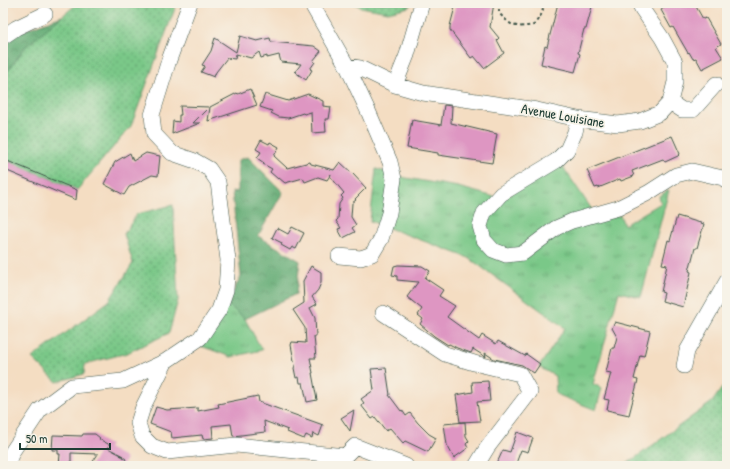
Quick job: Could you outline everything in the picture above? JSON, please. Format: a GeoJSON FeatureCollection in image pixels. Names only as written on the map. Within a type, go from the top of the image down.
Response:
{"type":"FeatureCollection","features":[{"type":"Feature","properties":{"kind":"street"},"geometry":{"type":"LineString","coordinates":[[7,466],[12,452],[40,410],[72,386],[123,381],[166,361],[200,338],[219,310],[226,290],[228,260],[218,182],[209,169],[195,161],[172,153],[154,134],[152,115],[190,3]]}},
{"type":"Feature","properties":{"kind":"street"},"geometry":{"type":"LineString","coordinates":[[311,3],[346,66],[372,120],[390,162],[394,179],[389,212],[380,239],[372,254],[361,258],[339,256]]}},
{"type":"Feature","properties":{"kind":"street"},"geometry":{"type":"LineString","coordinates":[[395,85],[407,55],[422,3]]}},
{"type":"Feature","properties":{"kind":"street"},"geometry":{"type":"LineString","coordinates":[[639,3],[662,38],[675,62],[675,82],[670,102],[682,110],[693,110],[716,84]]}},
{"type":"Feature","properties":{"kind":"street"},"geometry":{"type":"LineString","coordinates":[[3,37],[16,28],[45,14]]}},
{"type":"Feature","properties":{"kind":"street","name":"Avenue Louisiane"},"geometry":{"type":"LineString","coordinates":[[346,66],[360,68],[395,85],[423,93],[537,110],[578,119],[618,124],[640,121],[660,113],[670,102]]}},
{"type":"Feature","properties":{"kind":"street"},"geometry":{"type":"LineString","coordinates":[[578,119],[575,132],[567,150],[556,161],[501,194],[484,212],[480,226],[484,240],[493,250],[506,255],[524,254],[556,228],[572,221],[618,208],[648,193],[676,175],[692,171],[723,178],[727,181]]}},
{"type":"Feature","properties":{"kind":"street"},"geometry":{"type":"LineString","coordinates":[[684,366],[687,350],[727,281]]}},
{"type":"Feature","properties":{"kind":"street"},"geometry":{"type":"LineString","coordinates":[[383,313],[445,354],[474,364],[520,374],[530,392],[487,448],[476,466]]}},
{"type":"Feature","properties":{"kind":"street"},"geometry":{"type":"LineString","coordinates":[[166,361],[143,407],[138,423],[142,436],[152,446],[167,452],[236,444],[341,461],[355,446],[406,466]]}},
{"type":"Feature","properties":{"kind":"path"},"geometry":{"type":"LineString","coordinates":[[499,3],[499,13],[509,24],[521,27],[534,25],[541,15],[545,3]]}},
{"type":"Feature","properties":{"kind":"green space"},"geometry":{"type":"Polygon","coordinates":[[[78,3],[177,3],[131,126],[77,190],[3,159],[3,78],[25,47],[78,3]]]}},
{"type":"Feature","properties":{"kind":"green space"},"geometry":{"type":"Polygon","coordinates":[[[353,3],[411,3],[409,7],[388,12],[361,7],[353,3]]]}},
{"type":"Feature","properties":{"kind":"green space"},"geometry":{"type":"Polygon","coordinates":[[[62,16],[25,47],[3,78],[3,47],[19,32],[62,16]]]}},
{"type":"Feature","properties":{"kind":"green space"},"geometry":{"type":"Polygon","coordinates":[[[248,157],[283,192],[258,236],[300,261],[296,294],[245,319],[227,304],[241,276],[232,192],[238,191],[238,160],[248,157]]]}},
{"type":"Feature","properties":{"kind":"green space"},"geometry":{"type":"Polygon","coordinates":[[[561,164],[599,220],[620,215],[624,225],[661,203],[659,196],[669,190],[641,297],[619,292],[593,384],[602,388],[596,410],[556,394],[555,376],[539,367],[565,328],[469,258],[370,221],[376,169],[406,178],[458,187],[502,199],[561,164]]]}},
{"type":"Feature","properties":{"kind":"green space"},"geometry":{"type":"Polygon","coordinates":[[[173,205],[178,300],[169,333],[127,353],[85,364],[84,374],[57,382],[32,358],[109,301],[133,263],[124,234],[137,214],[173,205]]]}},
{"type":"Feature","properties":{"kind":"green space"},"geometry":{"type":"Polygon","coordinates":[[[227,304],[245,319],[262,350],[231,357],[201,346],[227,304]]]}},
{"type":"Feature","properties":{"kind":"green space"},"geometry":{"type":"Polygon","coordinates":[[[727,381],[727,466],[624,466],[712,402],[727,381]]]}},
{"type":"Feature","properties":{"kind":"building"},"geometry":{"type":"Polygon","coordinates":[[[456,3],[494,3],[490,27],[499,38],[497,40],[504,53],[484,68],[474,56],[471,58],[450,30],[456,3]]]}},
{"type":"Feature","properties":{"kind":"building"},"geometry":{"type":"Polygon","coordinates":[[[558,3],[593,3],[586,29],[584,29],[578,53],[580,54],[575,72],[541,64],[545,46],[547,47],[558,3]]]}},
{"type":"Feature","properties":{"kind":"building"},"geometry":{"type":"Polygon","coordinates":[[[661,3],[694,3],[703,19],[706,18],[721,44],[716,47],[723,58],[702,69],[696,58],[693,59],[689,52],[688,53],[673,27],[671,28],[661,10],[664,8],[661,3]]]}},
{"type":"Feature","properties":{"kind":"building"},"geometry":{"type":"Polygon","coordinates":[[[240,36],[257,41],[270,38],[271,42],[314,46],[321,51],[313,61],[315,62],[310,69],[312,70],[306,80],[295,72],[301,64],[281,62],[279,55],[261,58],[259,52],[251,58],[236,54],[235,59],[227,58],[214,77],[201,72],[205,66],[202,65],[211,51],[215,38],[236,52],[240,36]]]}},
{"type":"Feature","properties":{"kind":"building"},"geometry":{"type":"Polygon","coordinates":[[[250,89],[257,105],[208,121],[210,107],[237,93],[238,94],[250,89]]]}},
{"type":"Feature","properties":{"kind":"building"},"geometry":{"type":"Polygon","coordinates":[[[265,94],[288,101],[308,94],[323,101],[323,106],[331,107],[329,119],[325,119],[326,132],[312,133],[311,112],[288,118],[279,117],[271,113],[272,111],[260,107],[265,94]]]}},
{"type":"Feature","properties":{"kind":"building"},"geometry":{"type":"Polygon","coordinates":[[[444,105],[452,106],[451,123],[497,134],[492,163],[438,155],[438,153],[407,148],[412,120],[441,125],[444,105]]]}},
{"type":"Feature","properties":{"kind":"building"},"geometry":{"type":"Polygon","coordinates":[[[180,106],[209,107],[193,123],[200,123],[172,134],[173,121],[179,122],[179,115],[181,115],[180,106]]]}},
{"type":"Feature","properties":{"kind":"building"},"geometry":{"type":"Polygon","coordinates":[[[672,136],[680,154],[678,156],[665,162],[663,159],[632,171],[634,176],[621,181],[620,179],[595,188],[587,170],[672,136]]]}},
{"type":"Feature","properties":{"kind":"building"},"geometry":{"type":"Polygon","coordinates":[[[261,140],[269,144],[270,142],[279,147],[274,156],[287,168],[310,162],[311,164],[334,170],[340,162],[353,174],[366,188],[352,203],[351,217],[356,225],[352,228],[355,232],[343,238],[338,229],[341,228],[336,221],[338,219],[339,204],[343,198],[341,196],[344,193],[330,176],[331,174],[327,180],[318,177],[305,182],[303,178],[285,183],[270,172],[272,169],[263,164],[264,163],[257,158],[261,152],[256,149],[261,140]]]}},
{"type":"Feature","properties":{"kind":"building"},"geometry":{"type":"Polygon","coordinates":[[[130,153],[133,161],[146,153],[160,156],[158,176],[152,175],[129,187],[124,195],[104,184],[115,162],[130,153]]]}},
{"type":"Feature","properties":{"kind":"building"},"geometry":{"type":"Polygon","coordinates":[[[5,160],[77,190],[76,200],[5,170],[5,160]]]}},
{"type":"Feature","properties":{"kind":"building"},"geometry":{"type":"Polygon","coordinates":[[[677,216],[704,224],[697,248],[695,248],[689,271],[691,272],[683,307],[662,301],[664,293],[661,292],[667,265],[662,264],[668,240],[670,241],[677,216]]]}},
{"type":"Feature","properties":{"kind":"building"},"geometry":{"type":"Polygon","coordinates":[[[292,227],[304,233],[296,249],[292,247],[290,250],[281,245],[282,243],[272,238],[277,228],[288,234],[292,227]]]}},
{"type":"Feature","properties":{"kind":"building"},"geometry":{"type":"Polygon","coordinates":[[[311,266],[321,272],[321,283],[318,290],[312,297],[317,304],[310,308],[315,318],[316,336],[314,336],[316,358],[310,358],[317,400],[307,402],[303,383],[300,383],[299,377],[296,378],[291,345],[292,342],[306,343],[305,328],[293,310],[304,303],[303,281],[311,266]]]}},
{"type":"Feature","properties":{"kind":"building"},"geometry":{"type":"Polygon","coordinates":[[[394,266],[422,266],[430,271],[425,278],[443,290],[439,296],[455,306],[447,317],[479,340],[482,335],[496,344],[498,341],[525,356],[526,354],[540,364],[534,373],[522,365],[494,359],[485,353],[486,357],[473,349],[471,353],[449,344],[448,345],[434,336],[420,324],[423,319],[418,315],[422,309],[407,297],[418,282],[397,280],[397,276],[392,275],[394,266]]]}},
{"type":"Feature","properties":{"kind":"building"},"geometry":{"type":"Polygon","coordinates":[[[615,322],[650,331],[644,356],[640,355],[634,379],[638,380],[629,415],[607,410],[609,400],[604,399],[611,373],[606,372],[612,348],[614,348],[617,337],[612,328],[615,322]]]}},
{"type":"Feature","properties":{"kind":"building"},"geometry":{"type":"Polygon","coordinates":[[[386,368],[389,395],[406,416],[410,413],[429,434],[436,438],[428,452],[405,441],[403,443],[390,428],[386,431],[375,417],[372,419],[361,405],[364,403],[361,399],[374,390],[371,369],[386,368]]]}},
{"type":"Feature","properties":{"kind":"building"},"geometry":{"type":"Polygon","coordinates":[[[488,381],[490,401],[477,402],[480,421],[460,422],[456,395],[473,392],[472,382],[488,381]]]}},
{"type":"Feature","properties":{"kind":"building"},"geometry":{"type":"Polygon","coordinates":[[[258,396],[259,402],[323,425],[319,436],[313,433],[312,438],[306,435],[304,439],[287,432],[288,430],[264,421],[265,432],[233,436],[231,424],[212,426],[213,438],[203,439],[202,435],[172,438],[171,432],[150,424],[156,407],[167,410],[198,408],[198,411],[219,407],[218,404],[258,396]]]}},
{"type":"Feature","properties":{"kind":"building"},"geometry":{"type":"Polygon","coordinates":[[[354,410],[350,431],[341,418],[354,410]]]}},
{"type":"Feature","properties":{"kind":"building"},"geometry":{"type":"Polygon","coordinates":[[[465,422],[466,436],[469,441],[466,444],[468,448],[454,458],[447,445],[444,424],[465,422]]]}},
{"type":"Feature","properties":{"kind":"building"},"geometry":{"type":"Polygon","coordinates":[[[517,432],[533,438],[528,452],[521,450],[515,466],[505,466],[497,463],[503,450],[510,452],[517,432]]]}},
{"type":"Feature","properties":{"kind":"building"},"geometry":{"type":"Polygon","coordinates":[[[83,434],[95,434],[100,438],[99,439],[110,445],[108,448],[126,459],[122,466],[90,466],[98,454],[71,453],[71,466],[59,466],[60,454],[58,454],[58,450],[52,450],[53,435],[82,436],[83,434]]]}}]}
